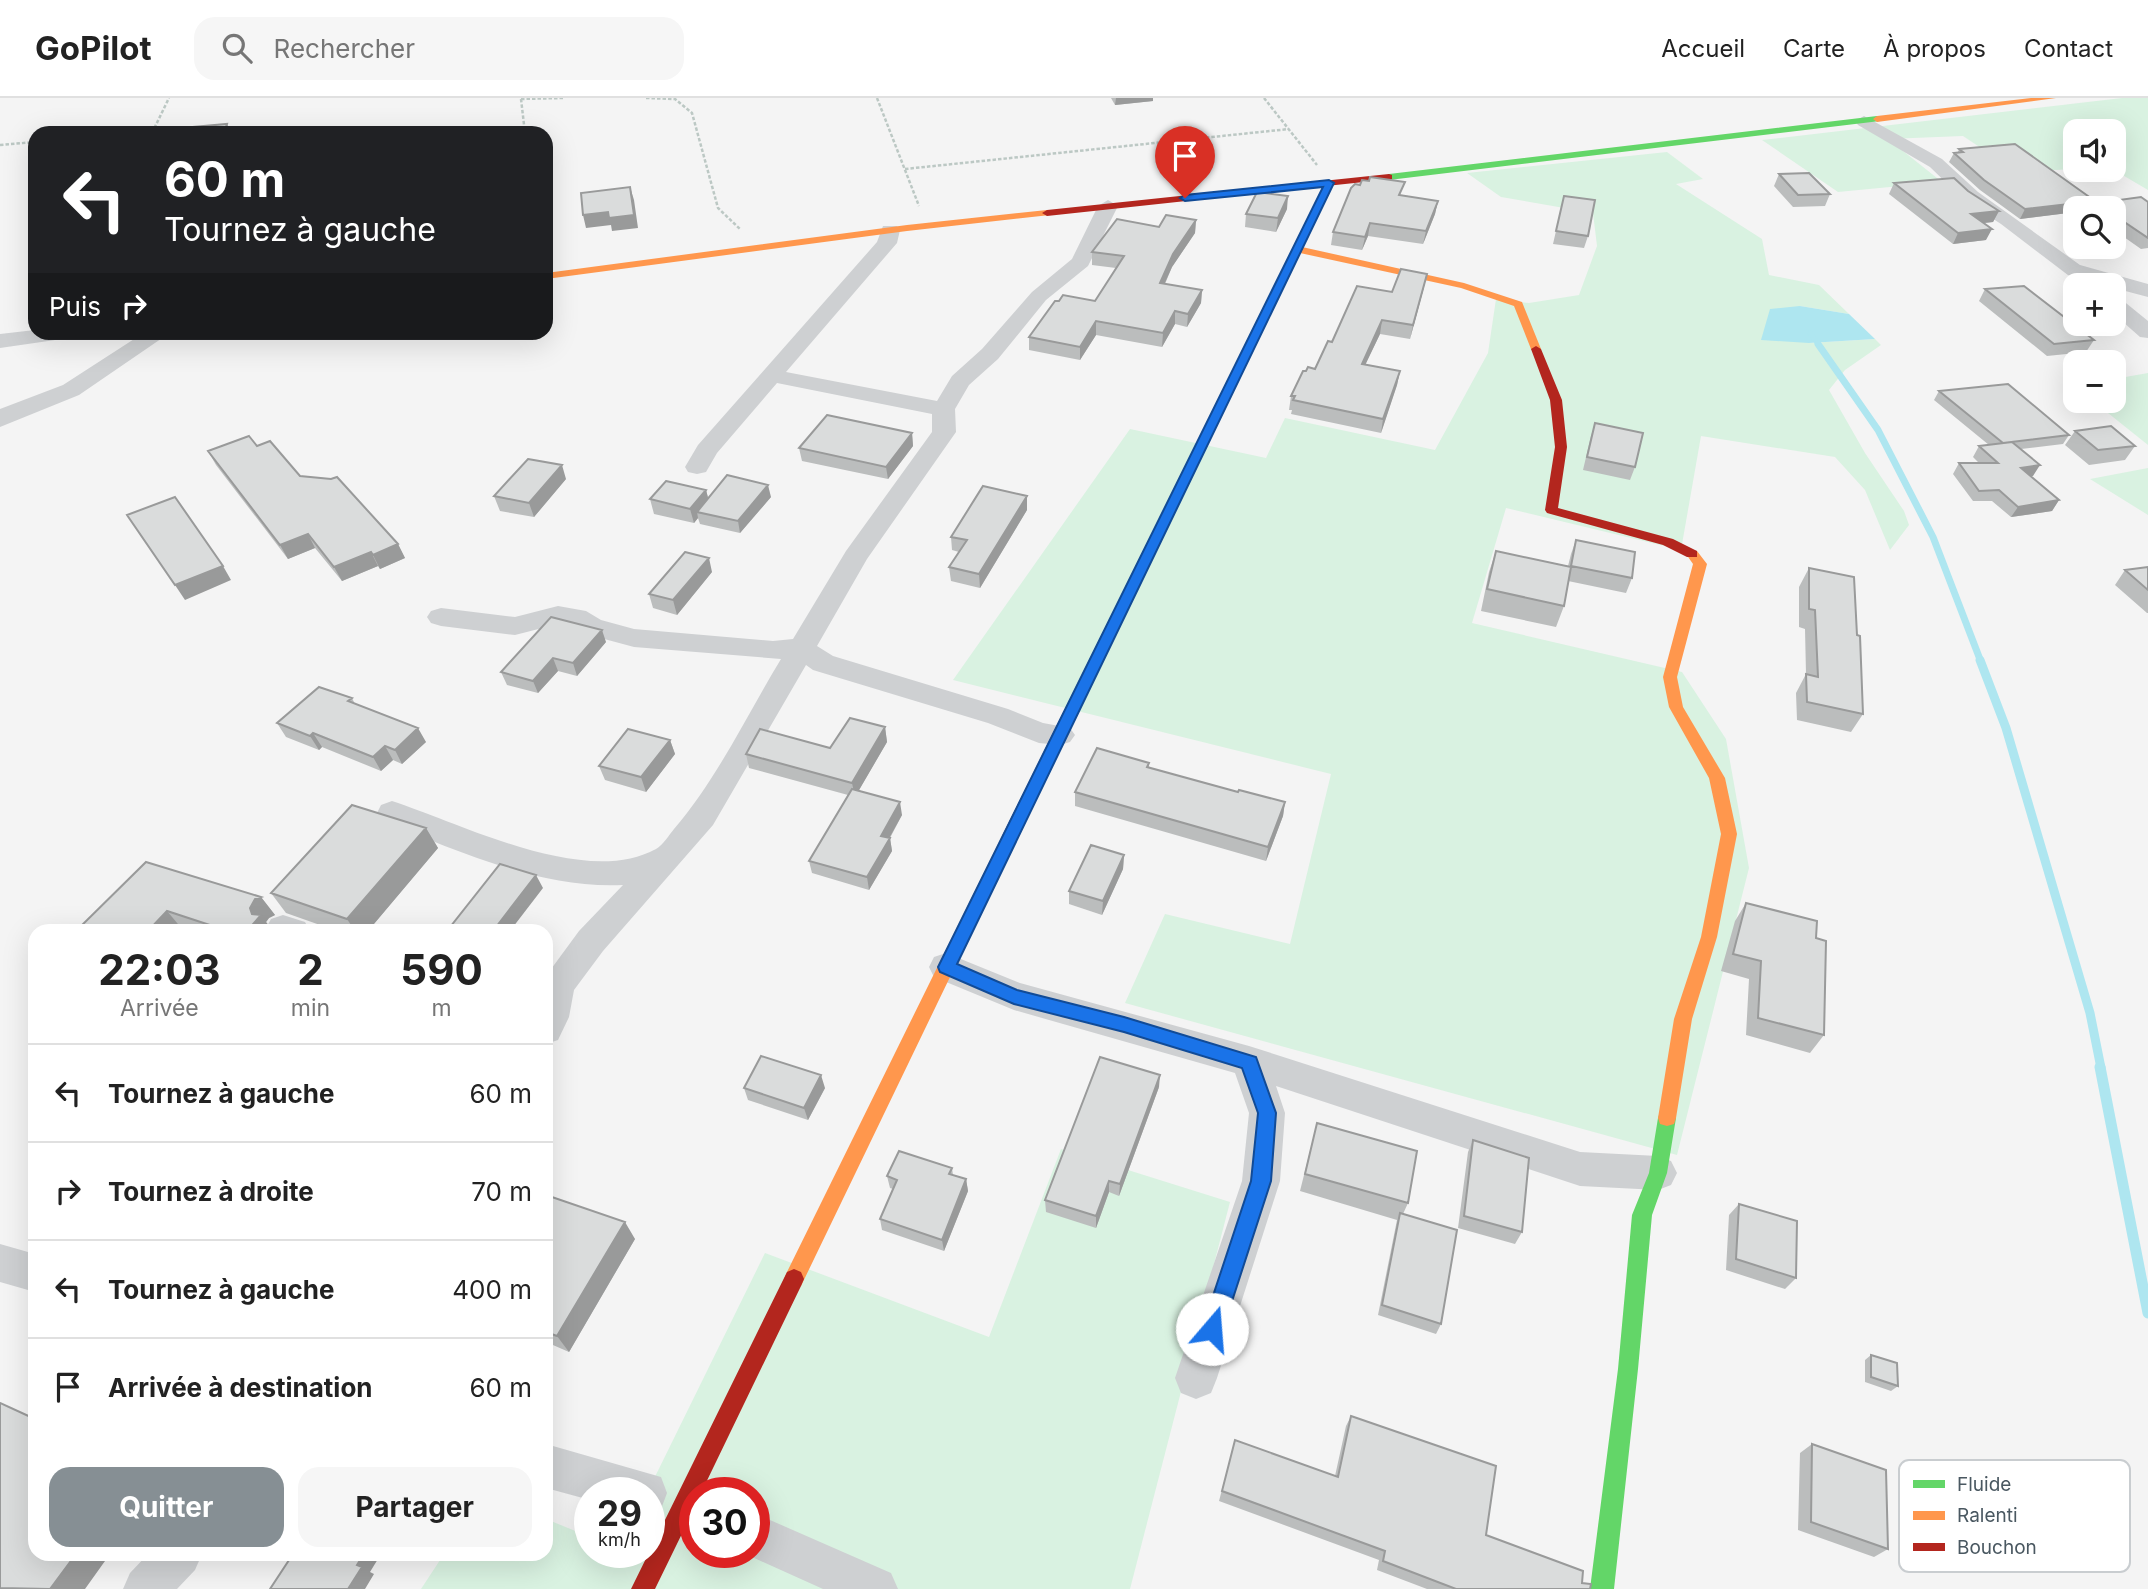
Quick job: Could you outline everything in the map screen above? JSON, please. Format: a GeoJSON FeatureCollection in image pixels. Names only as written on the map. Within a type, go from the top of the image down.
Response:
{"type":"FeatureCollection","features":[{"type":"Feature","properties":{"kind":"street"},"geometry":{"type":"LineString","coordinates":[[553,275],[899,229],[1329,183],[2052,98]]}},
{"type":"Feature","properties":{"kind":"street"},"geometry":{"type":"LineString","coordinates":[[1864,121],[1936,163],[1971,196],[2080,273]]}},
{"type":"Feature","properties":{"kind":"street"},"geometry":{"type":"LineString","coordinates":[[643,1589],[668,1500],[946,967],[1329,183]]}},
{"type":"Feature","properties":{"kind":"street"},"geometry":{"type":"LineString","coordinates":[[553,986],[702,817],[855,557],[944,432],[943,409],[960,381],[990,354],[1039,296],[1081,262],[1108,206]]}},
{"type":"Feature","properties":{"kind":"street"},"geometry":{"type":"LineString","coordinates":[[697,467],[706,450],[769,375],[899,229]]}},
{"type":"Feature","properties":{"kind":"street"},"geometry":{"type":"LineString","coordinates":[[1297,249],[1324,259],[1440,279],[1494,292],[1518,304],[1556,400],[1561,447],[1551,510],[1668,542],[1691,552],[1700,564],[1670,677],[1676,707],[1717,778],[1728,834],[1709,937],[1683,1019],[1658,1173],[1642,1215],[1628,1369],[1602,1589]]}},
{"type":"Feature","properties":{"kind":"street"},"geometry":{"type":"LineString","coordinates":[[2076,270],[2148,291]]}},
{"type":"Feature","properties":{"kind":"street"},"geometry":{"type":"LineString","coordinates":[[2126,313],[2148,332]]}},
{"type":"Feature","properties":{"kind":"street"},"geometry":{"type":"LineString","coordinates":[[0,341],[28,337]]}},
{"type":"Feature","properties":{"kind":"street"},"geometry":{"type":"LineString","coordinates":[[0,420],[8,414],[92,379],[149,340]]}},
{"type":"Feature","properties":{"kind":"street"},"geometry":{"type":"LineString","coordinates":[[769,375],[943,409]]}},
{"type":"Feature","properties":{"kind":"street"},"geometry":{"type":"LineString","coordinates":[[441,617],[515,626],[558,615],[576,617],[592,627],[634,638],[773,650],[800,648],[822,663],[998,716],[1039,733],[1060,735]]}},
{"type":"Feature","properties":{"kind":"street"},"geometry":{"type":"LineString","coordinates":[[392,813],[516,859],[592,874],[636,872],[672,853]]}},
{"type":"Feature","properties":{"kind":"street"},"geometry":{"type":"LineString","coordinates":[[946,967],[1014,996],[1249,1062],[1580,1169],[1658,1173]]}},
{"type":"Feature","properties":{"kind":"street"},"geometry":{"type":"LineString","coordinates":[[1196,1378],[1261,1181],[1267,1113],[1249,1062]]}},
{"type":"Feature","properties":{"kind":"street"},"geometry":{"type":"LineString","coordinates":[[0,1264],[28,1271]]}},
{"type":"Feature","properties":{"kind":"street"},"geometry":{"type":"LineString","coordinates":[[553,1468],[668,1500]]}},
{"type":"Feature","properties":{"kind":"street"},"geometry":{"type":"LineString","coordinates":[[770,1542],[875,1589]]}},
{"type":"Feature","properties":{"kind":"street"},"geometry":{"type":"LineString","coordinates":[[145,1589],[172,1561]]}},
{"type":"Feature","properties":{"kind":"path"},"geometry":{"type":"LineString","coordinates":[[155,126],[169,98]]}},
{"type":"Feature","properties":{"kind":"path"},"geometry":{"type":"LineString","coordinates":[[524,126],[521,98],[564,98]]}},
{"type":"Feature","properties":{"kind":"path"},"geometry":{"type":"LineString","coordinates":[[646,98],[675,99],[692,113],[719,208],[740,230],[753,230]]}},
{"type":"Feature","properties":{"kind":"path"},"geometry":{"type":"LineString","coordinates":[[877,98],[919,208],[899,229]]}},
{"type":"Feature","properties":{"kind":"path"},"geometry":{"type":"LineString","coordinates":[[1264,98],[1329,183]]}},
{"type":"Feature","properties":{"kind":"path"},"geometry":{"type":"LineString","coordinates":[[905,169],[1289,128]]}},
{"type":"Feature","properties":{"kind":"path"},"geometry":{"type":"LineString","coordinates":[[0,145],[28,143]]}},
{"type":"Feature","properties":{"kind":"green space"},"geometry":{"type":"Polygon","coordinates":[[[2122,98],[2148,98],[2148,190],[2126,177],[2126,119],[2063,119],[2063,170],[2017,172],[1963,136],[1888,139],[1942,182],[1838,192],[1762,140],[2122,98]]]}},
{"type":"Feature","properties":{"kind":"green space"},"geometry":{"type":"Polygon","coordinates":[[[1667,152],[1703,179],[1676,184],[1762,239],[1769,275],[1819,285],[1849,314],[1800,306],[1809,343],[1875,339],[1881,345],[1845,370],[1829,390],[1865,453],[1904,511],[1909,525],[1890,550],[1865,490],[1835,457],[1701,436],[1681,550],[1506,508],[1472,623],[1682,672],[1726,739],[1749,868],[1677,1155],[1125,1003],[1165,914],[1290,944],[1331,774],[953,680],[1130,429],[1266,458],[1285,418],[1435,450],[1488,353],[1496,299],[1529,303],[1579,295],[1597,246],[1593,213],[1501,197],[1467,173],[1667,152]]]}},
{"type":"Feature","properties":{"kind":"green space"},"geometry":{"type":"Polygon","coordinates":[[[2148,373],[2148,445],[2108,413],[2126,413],[2126,377],[2148,373]]]}},
{"type":"Feature","properties":{"kind":"green space"},"geometry":{"type":"Polygon","coordinates":[[[2148,468],[2148,515],[2090,479],[2148,468]]]}},
{"type":"Feature","properties":{"kind":"green space"},"geometry":{"type":"Polygon","coordinates":[[[1061,1149],[1230,1202],[1130,1589],[421,1589],[439,1561],[553,1561],[553,1522],[574,1530],[574,1568],[665,1568],[665,1477],[655,1477],[765,1253],[989,1337],[1061,1149]]]}},
{"type":"Feature","properties":{"kind":"water"},"geometry":{"type":"Polygon","coordinates":[[[1800,306],[1849,314],[1875,339],[1809,343],[1761,340],[1770,309],[1800,306]]]}},
{"type":"Feature","properties":{"kind":"building"},"geometry":{"type":"Polygon","coordinates":[[[2015,144],[2063,178],[2063,182],[2068,182],[2088,196],[2063,196],[2063,205],[2025,209],[1984,180],[1954,153],[1963,152],[1959,149],[2015,144]]]}},
{"type":"Feature","properties":{"kind":"building"},"geometry":{"type":"Polygon","coordinates":[[[1809,173],[1830,194],[1798,195],[1779,174],[1809,173]]]}},
{"type":"Feature","properties":{"kind":"building"},"geometry":{"type":"Polygon","coordinates":[[[1370,177],[1405,182],[1399,195],[1438,201],[1426,231],[1370,223],[1365,237],[1333,232],[1351,188],[1355,184],[1360,185],[1362,180],[1369,181],[1370,177]]]}},
{"type":"Feature","properties":{"kind":"building"},"geometry":{"type":"Polygon","coordinates":[[[1954,178],[1968,191],[1999,211],[1971,214],[1992,229],[1958,233],[1894,183],[1954,178]]]}},
{"type":"Feature","properties":{"kind":"building"},"geometry":{"type":"Polygon","coordinates":[[[630,187],[634,215],[609,218],[608,212],[583,215],[581,193],[630,187]]]}},
{"type":"Feature","properties":{"kind":"building"},"geometry":{"type":"Polygon","coordinates":[[[1257,192],[1288,196],[1278,218],[1246,214],[1257,192]]]}},
{"type":"Feature","properties":{"kind":"building"},"geometry":{"type":"Polygon","coordinates":[[[1564,196],[1595,200],[1588,236],[1556,231],[1564,196]]]}},
{"type":"Feature","properties":{"kind":"building"},"geometry":{"type":"Polygon","coordinates":[[[2141,197],[2148,202],[2148,238],[2126,223],[2126,199],[2141,197]]]}},
{"type":"Feature","properties":{"kind":"building"},"geometry":{"type":"Polygon","coordinates":[[[1166,215],[1196,220],[1173,254],[1160,283],[1202,290],[1188,314],[1175,311],[1163,333],[1096,321],[1080,347],[1029,337],[1055,301],[1059,301],[1063,295],[1095,301],[1124,256],[1092,252],[1117,219],[1159,227],[1166,215]]]}},
{"type":"Feature","properties":{"kind":"building"},"geometry":{"type":"Polygon","coordinates":[[[1401,269],[1427,274],[1413,325],[1382,320],[1362,364],[1400,371],[1383,419],[1293,400],[1295,396],[1291,396],[1303,371],[1308,367],[1315,369],[1328,341],[1332,342],[1357,286],[1392,292],[1401,269]]]}},
{"type":"Feature","properties":{"kind":"building"},"geometry":{"type":"Polygon","coordinates":[[[2024,286],[2063,316],[2063,336],[2089,336],[2094,340],[2054,344],[1985,289],[2024,286]]]}},
{"type":"Feature","properties":{"kind":"building"},"geometry":{"type":"Polygon","coordinates":[[[2008,384],[2069,435],[2003,443],[1939,391],[2008,384]]]}},
{"type":"Feature","properties":{"kind":"building"},"geometry":{"type":"Polygon","coordinates":[[[827,415],[912,433],[886,467],[799,448],[827,415]]]}},
{"type":"Feature","properties":{"kind":"building"},"geometry":{"type":"Polygon","coordinates":[[[1595,423],[1643,433],[1635,467],[1587,457],[1595,423]]]}},
{"type":"Feature","properties":{"kind":"building"},"geometry":{"type":"Polygon","coordinates":[[[2111,426],[2135,446],[2098,450],[2075,431],[2111,426]]]}},
{"type":"Feature","properties":{"kind":"building"},"geometry":{"type":"Polygon","coordinates":[[[249,436],[257,446],[270,441],[300,476],[331,479],[337,477],[398,544],[334,567],[308,534],[280,545],[208,451],[249,436]]]}},
{"type":"Feature","properties":{"kind":"building"},"geometry":{"type":"Polygon","coordinates":[[[2012,442],[2040,465],[2021,468],[2059,500],[2018,507],[1999,490],[1979,491],[1959,463],[1998,463],[1979,446],[2012,442]]]}},
{"type":"Feature","properties":{"kind":"building"},"geometry":{"type":"Polygon","coordinates":[[[528,459],[562,465],[529,503],[494,496],[528,459]]]}},
{"type":"Feature","properties":{"kind":"building"},"geometry":{"type":"Polygon","coordinates":[[[727,475],[768,485],[738,521],[697,512],[727,475]]]}},
{"type":"Feature","properties":{"kind":"building"},"geometry":{"type":"Polygon","coordinates":[[[666,481],[706,490],[690,509],[650,499],[666,481]]]}},
{"type":"Feature","properties":{"kind":"building"},"geometry":{"type":"Polygon","coordinates":[[[983,486],[1027,496],[979,574],[949,567],[967,540],[951,537],[983,486]]]}},
{"type":"Feature","properties":{"kind":"building"},"geometry":{"type":"Polygon","coordinates":[[[175,497],[223,566],[175,585],[127,515],[175,497]]]}},
{"type":"Feature","properties":{"kind":"building"},"geometry":{"type":"Polygon","coordinates":[[[1576,540],[1635,552],[1632,578],[1571,566],[1576,540]]]}},
{"type":"Feature","properties":{"kind":"building"},"geometry":{"type":"Polygon","coordinates":[[[1496,551],[1571,567],[1564,606],[1487,589],[1496,551]]]}},
{"type":"Feature","properties":{"kind":"building"},"geometry":{"type":"Polygon","coordinates":[[[685,552],[709,558],[673,600],[649,594],[685,552]]]}},
{"type":"Feature","properties":{"kind":"building"},"geometry":{"type":"Polygon","coordinates":[[[2148,567],[2148,590],[2125,570],[2148,567]]]}},
{"type":"Feature","properties":{"kind":"building"},"geometry":{"type":"Polygon","coordinates":[[[1809,568],[1854,577],[1857,635],[1860,636],[1863,714],[1807,702],[1806,674],[1818,677],[1815,610],[1809,609],[1809,568]]]}},
{"type":"Feature","properties":{"kind":"building"},"geometry":{"type":"Polygon","coordinates":[[[551,617],[602,630],[573,663],[553,658],[533,681],[501,672],[551,617]]]}},
{"type":"Feature","properties":{"kind":"building"},"geometry":{"type":"Polygon","coordinates":[[[319,687],[352,698],[348,701],[418,728],[395,750],[385,746],[373,757],[313,733],[310,736],[277,723],[319,687]]]}},
{"type":"Feature","properties":{"kind":"building"},"geometry":{"type":"Polygon","coordinates":[[[850,718],[885,727],[852,783],[746,754],[760,729],[830,748],[850,718]]]}},
{"type":"Feature","properties":{"kind":"building"},"geometry":{"type":"Polygon","coordinates":[[[628,729],[670,740],[641,777],[599,766],[628,729]]]}},
{"type":"Feature","properties":{"kind":"building"},"geometry":{"type":"Polygon","coordinates":[[[1097,748],[1149,763],[1147,767],[1285,802],[1268,847],[1075,792],[1097,748]]]}},
{"type":"Feature","properties":{"kind":"building"},"geometry":{"type":"Polygon","coordinates":[[[852,789],[900,802],[881,836],[890,838],[867,877],[809,861],[852,789]]]}},
{"type":"Feature","properties":{"kind":"building"},"geometry":{"type":"Polygon","coordinates":[[[352,805],[426,828],[347,919],[271,893],[352,805]]]}},
{"type":"Feature","properties":{"kind":"building"},"geometry":{"type":"Polygon","coordinates":[[[1091,845],[1124,855],[1103,901],[1069,891],[1091,845]]]}},
{"type":"Feature","properties":{"kind":"building"},"geometry":{"type":"Polygon","coordinates":[[[146,862],[261,897],[255,899],[250,908],[252,914],[261,915],[253,924],[207,924],[167,911],[155,924],[83,924],[146,862]]]}},
{"type":"Feature","properties":{"kind":"building"},"geometry":{"type":"Polygon","coordinates":[[[500,864],[536,875],[498,924],[453,924],[500,864]]]}},
{"type":"Feature","properties":{"kind":"building"},"geometry":{"type":"Polygon","coordinates":[[[1746,903],[1817,921],[1816,938],[1826,941],[1824,1035],[1758,1018],[1761,961],[1733,954],[1746,903]]]}},
{"type":"Feature","properties":{"kind":"building"},"geometry":{"type":"Polygon","coordinates":[[[761,1056],[821,1075],[804,1108],[744,1088],[761,1056]]]}},
{"type":"Feature","properties":{"kind":"building"},"geometry":{"type":"Polygon","coordinates":[[[1100,1057],[1160,1075],[1120,1184],[1109,1181],[1096,1216],[1045,1200],[1100,1057]]]}},
{"type":"Feature","properties":{"kind":"building"},"geometry":{"type":"Polygon","coordinates":[[[1317,1123],[1417,1151],[1408,1203],[1305,1174],[1317,1123]]]}},
{"type":"Feature","properties":{"kind":"building"},"geometry":{"type":"Polygon","coordinates":[[[1473,1140],[1529,1158],[1522,1232],[1464,1216],[1473,1140]]]}},
{"type":"Feature","properties":{"kind":"building"},"geometry":{"type":"Polygon","coordinates":[[[899,1151],[952,1168],[949,1174],[966,1179],[942,1240],[880,1219],[897,1180],[887,1176],[899,1151]]]}},
{"type":"Feature","properties":{"kind":"building"},"geometry":{"type":"Polygon","coordinates":[[[553,1197],[625,1222],[557,1336],[553,1335],[553,1197]]]}},
{"type":"Feature","properties":{"kind":"building"},"geometry":{"type":"Polygon","coordinates":[[[1739,1204],[1797,1221],[1796,1278],[1736,1259],[1739,1204]]]}},
{"type":"Feature","properties":{"kind":"building"},"geometry":{"type":"Polygon","coordinates":[[[1400,1213],[1457,1230],[1441,1324],[1382,1305],[1400,1213]]]}},
{"type":"Feature","properties":{"kind":"building"},"geometry":{"type":"Polygon","coordinates":[[[1871,1355],[1897,1363],[1898,1386],[1871,1377],[1871,1355]]]}},
{"type":"Feature","properties":{"kind":"building"},"geometry":{"type":"Polygon","coordinates":[[[0,1403],[28,1416],[28,1561],[71,1561],[50,1589],[0,1588],[0,1403]]]}},
{"type":"Feature","properties":{"kind":"building"},"geometry":{"type":"Polygon","coordinates":[[[1351,1416],[1496,1466],[1486,1535],[1583,1571],[1582,1583],[1591,1584],[1590,1589],[1456,1589],[1383,1561],[1385,1551],[1222,1491],[1235,1440],[1338,1477],[1351,1416]]]}},
{"type":"Feature","properties":{"kind":"building"},"geometry":{"type":"Polygon","coordinates":[[[1812,1444],[1886,1470],[1888,1549],[1811,1522],[1812,1444]]]}},
{"type":"Feature","properties":{"kind":"building"},"geometry":{"type":"Polygon","coordinates":[[[288,1561],[360,1561],[357,1565],[362,1567],[348,1589],[270,1589],[288,1561]]]}},
{"type":"Feature","properties":{"kind":"waterway"},"geometry":{"type":"LineString","coordinates":[[1810,333],[1819,345]]}},
{"type":"Feature","properties":{"kind":"waterway"},"geometry":{"type":"LineString","coordinates":[[1818,344],[1878,430],[1933,537],[1981,662]]}},
{"type":"Feature","properties":{"kind":"waterway"},"geometry":{"type":"LineString","coordinates":[[1980,660],[2006,728],[2090,1013],[2101,1068]]}},
{"type":"Feature","properties":{"kind":"waterway"},"geometry":{"type":"LineString","coordinates":[[2100,1067],[2148,1313]]}},
{"type":"Feature","properties":{"kind":"traffic: fast"},"geometry":{"type":"LineString","coordinates":[[1389,177],[1877,119]]}},
{"type":"Feature","properties":{"kind":"traffic: fast"},"geometry":{"type":"LineString","coordinates":[[1602,1589],[1628,1369],[1642,1215],[1658,1173],[1667,1118]]}},
{"type":"Feature","properties":{"kind":"traffic: slow"},"geometry":{"type":"LineString","coordinates":[[1877,119],[2052,98]]}},
{"type":"Feature","properties":{"kind":"traffic: slow"},"geometry":{"type":"LineString","coordinates":[[1154,541],[1329,183]]}},
{"type":"Feature","properties":{"kind":"traffic: slow"},"geometry":{"type":"LineString","coordinates":[[553,275],[907,228],[1047,213]]}},
{"type":"Feature","properties":{"kind":"traffic: slow"},"geometry":{"type":"LineString","coordinates":[[1297,249],[1436,279],[1518,304],[1536,349]]}},
{"type":"Feature","properties":{"kind":"traffic: slow"},"geometry":{"type":"LineString","coordinates":[[1667,1118],[1683,1019],[1709,937],[1729,834],[1717,778],[1676,707],[1670,677],[1700,564],[1692,554]]}},
{"type":"Feature","properties":{"kind":"traffic: slow"},"geometry":{"type":"LineString","coordinates":[[794,1279],[1010,836]]}},
{"type":"Feature","properties":{"kind":"traffic: jam"},"geometry":{"type":"LineString","coordinates":[[1047,213],[1389,177]]}},
{"type":"Feature","properties":{"kind":"traffic: jam"},"geometry":{"type":"LineString","coordinates":[[1536,349],[1556,400],[1561,447],[1551,510],[1668,542],[1692,554]]}},
{"type":"Feature","properties":{"kind":"traffic: jam"},"geometry":{"type":"LineString","coordinates":[[1010,836],[1154,541]]}},
{"type":"Feature","properties":{"kind":"traffic: jam"},"geometry":{"type":"LineString","coordinates":[[643,1589],[794,1279]]}},
{"type":"Feature","properties":{"kind":"route"},"geometry":{"type":"LineString","coordinates":[[1185,198],[1329,183],[946,967],[1014,996],[1249,1062],[1267,1113],[1261,1181],[1212,1329]]}}]}
